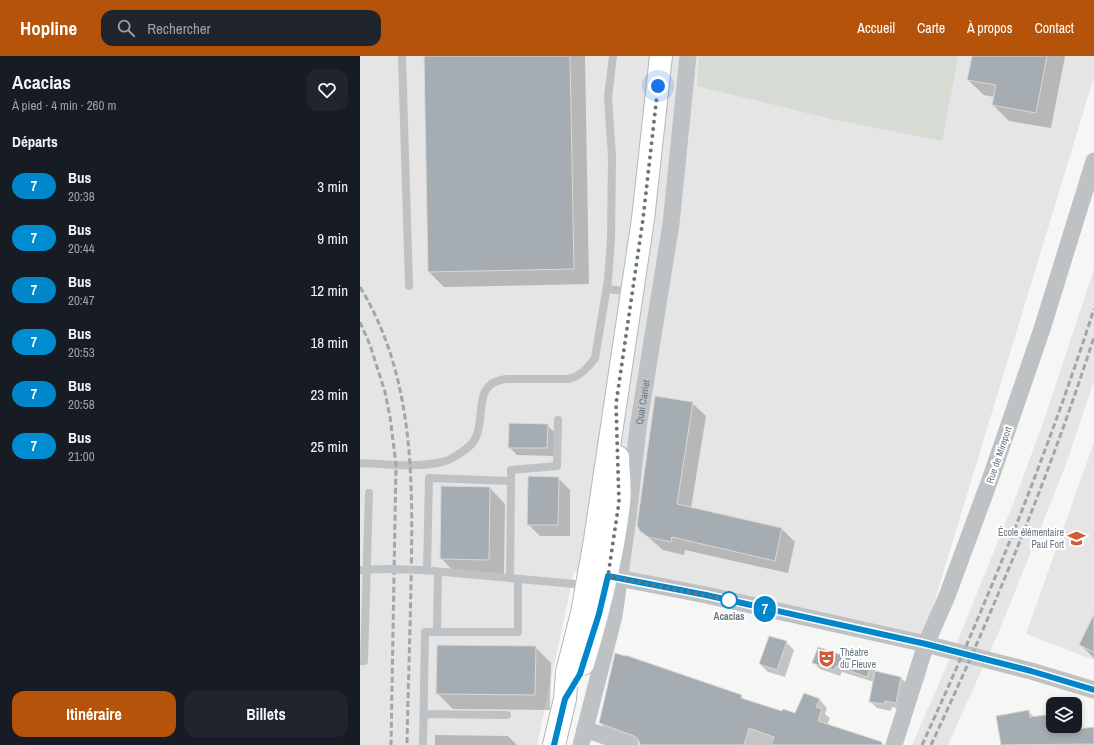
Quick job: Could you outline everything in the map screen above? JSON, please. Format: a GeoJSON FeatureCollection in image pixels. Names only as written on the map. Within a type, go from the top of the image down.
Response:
{"type":"FeatureCollection","features":[{"type":"Feature","properties":{"kind":"main road","name":"Quai Carriet"},"geometry":{"type":"LineString","coordinates":[[554,745],[565,699],[566,672],[601,578],[616,404],[643,219],[661,56]]}},
{"type":"Feature","properties":{"kind":"street","name":"Quai Carriet"},"geometry":{"type":"LineString","coordinates":[[583,737],[614,616],[601,578],[628,518],[638,428],[671,224],[688,56]]}},
{"type":"Feature","properties":{"kind":"street","name":"Rue de Mireport"},"geometry":{"type":"LineString","coordinates":[[894,745],[926,644],[947,596],[996,462],[1042,329],[1094,160]]}},
{"type":"Feature","properties":{"kind":"street"},"geometry":{"type":"LineString","coordinates":[[601,578],[706,595],[926,644],[1031,671],[1094,690]]}},
{"type":"Feature","properties":{"kind":"street"},"geometry":{"type":"LineString","coordinates":[[583,737],[630,745]]}},
{"type":"Feature","properties":{"kind":"lane"},"geometry":{"type":"LineString","coordinates":[[402,56],[409,286]]}},
{"type":"Feature","properties":{"kind":"lane"},"geometry":{"type":"LineString","coordinates":[[360,463],[403,464],[443,462],[457,455],[473,442],[479,427],[483,397],[491,384],[498,380],[506,379],[568,380],[574,378],[591,364],[595,358],[607,288],[611,238],[612,157],[608,96],[613,56]]}},
{"type":"Feature","properties":{"kind":"lane"},"geometry":{"type":"LineString","coordinates":[[607,288],[632,292]]}},
{"type":"Feature","properties":{"kind":"lane"},"geometry":{"type":"LineString","coordinates":[[423,745],[426,632],[518,632],[514,579],[511,470],[557,466],[558,420]]}},
{"type":"Feature","properties":{"kind":"lane"},"geometry":{"type":"LineString","coordinates":[[424,570],[430,478],[511,481]]}},
{"type":"Feature","properties":{"kind":"lane"},"geometry":{"type":"LineString","coordinates":[[360,660],[364,660],[363,570],[369,493]]}},
{"type":"Feature","properties":{"kind":"lane"},"geometry":{"type":"LineString","coordinates":[[363,570],[424,570],[514,579],[601,578]]}},
{"type":"Feature","properties":{"kind":"lane"},"geometry":{"type":"LineString","coordinates":[[437,632],[438,572]]}},
{"type":"Feature","properties":{"kind":"lane"},"geometry":{"type":"LineString","coordinates":[[424,714],[507,715]]}},
{"type":"Feature","properties":{"kind":"shaded area"},"geometry":{"type":"Polygon","coordinates":[[[360,56],[1094,56],[1094,77],[920,649],[574,572],[537,745],[360,745],[360,56]]]}},
{"type":"Feature","properties":{"kind":"shaded area"},"geometry":{"type":"Polygon","coordinates":[[[699,56],[958,56],[942,141],[831,119],[697,86],[699,56]]]}},
{"type":"Feature","properties":{"kind":"shaded area"},"geometry":{"type":"Polygon","coordinates":[[[1094,269],[1094,381],[1065,467],[1000,629],[948,745],[912,745],[961,633],[1015,499],[1044,420],[1094,269]]]}},
{"type":"Feature","properties":{"kind":"shaded area","name":"École élémentaire Paul Fort"},"geometry":{"type":"Polygon","coordinates":[[[1094,442],[1094,660],[1026,634],[1094,442]]]}},
{"type":"Feature","properties":{"kind":"building"},"geometry":{"type":"Polygon","coordinates":[[[424,56],[570,56],[574,269],[428,272],[424,56]]]}},
{"type":"Feature","properties":{"kind":"building"},"geometry":{"type":"Polygon","coordinates":[[[972,56],[1047,56],[1036,113],[992,105],[996,85],[967,80],[972,56]]]}},
{"type":"Feature","properties":{"kind":"building"},"geometry":{"type":"Polygon","coordinates":[[[655,396],[693,402],[677,504],[782,528],[775,561],[672,537],[671,542],[648,537],[640,531],[637,525],[655,396]]]}},
{"type":"Feature","properties":{"kind":"building"},"geometry":{"type":"Polygon","coordinates":[[[509,423],[548,424],[547,448],[508,448],[509,423]]]}},
{"type":"Feature","properties":{"kind":"building"},"geometry":{"type":"Polygon","coordinates":[[[528,476],[559,477],[558,525],[527,525],[528,476]]]}},
{"type":"Feature","properties":{"kind":"building"},"geometry":{"type":"Polygon","coordinates":[[[441,486],[490,487],[489,560],[440,559],[441,486]]]}},
{"type":"Feature","properties":{"kind":"building"},"geometry":{"type":"Polygon","coordinates":[[[1094,614],[1094,652],[1079,645],[1094,614]]]}},
{"type":"Feature","properties":{"kind":"building"},"geometry":{"type":"Polygon","coordinates":[[[769,636],[787,641],[777,670],[759,664],[769,636]]]}},
{"type":"Feature","properties":{"kind":"building"},"geometry":{"type":"Polygon","coordinates":[[[437,645],[536,646],[535,695],[436,694],[437,645]]]}},
{"type":"Feature","properties":{"kind":"building"},"geometry":{"type":"Polygon","coordinates":[[[818,647],[871,665],[867,677],[836,666],[834,670],[812,663],[818,647]]]}},
{"type":"Feature","properties":{"kind":"building"},"geometry":{"type":"Polygon","coordinates":[[[615,653],[625,655],[742,695],[741,698],[782,711],[783,709],[795,713],[804,693],[820,699],[816,707],[822,709],[818,721],[882,742],[882,745],[771,745],[774,737],[749,728],[744,745],[640,745],[638,739],[634,736],[599,723],[615,653]]]}},
{"type":"Feature","properties":{"kind":"building"},"geometry":{"type":"Polygon","coordinates":[[[875,671],[901,677],[896,703],[885,701],[884,704],[869,702],[875,671]]]}},
{"type":"Feature","properties":{"kind":"building"},"geometry":{"type":"Polygon","coordinates":[[[1029,710],[1030,717],[1046,715],[1046,733],[1082,733],[1082,728],[1094,727],[1094,744],[1001,745],[996,716],[1029,710]]]}},
{"type":"Feature","properties":{"kind":"railway"},"geometry":{"type":"LineString","coordinates":[[360,287],[378,321],[391,357],[401,394],[407,431],[412,507],[407,745]]}},
{"type":"Feature","properties":{"kind":"railway"},"geometry":{"type":"LineString","coordinates":[[922,745],[970,638],[1036,475],[1094,309]]}},
{"type":"Feature","properties":{"kind":"railway"},"geometry":{"type":"LineString","coordinates":[[360,322],[370,345],[385,392],[396,464],[391,745]]}},
{"type":"Feature","properties":{"kind":"railway"},"geometry":{"type":"LineString","coordinates":[[931,745],[1019,544],[1077,389],[1094,337]]}},
{"type":"Feature","properties":{"kind":"bus line","name":"7"},"geometry":{"type":"LineString","coordinates":[[554,745],[565,699],[580,674],[599,614],[608,576],[706,595],[791,616],[926,644],[1031,671],[1094,690]]}},
{"type":"Feature","properties":{"kind":"place","name":"École élémentaire Paul Fort"},"geometry":{"type":"Point","coordinates":[1077,538]}},
{"type":"Feature","properties":{"kind":"place","name":"Acacias"},"geometry":{"type":"Point","coordinates":[729,600]}},
{"type":"Feature","properties":{"kind":"place","name":"Théatre du Fleuve"},"geometry":{"type":"Point","coordinates":[827,658]}},
{"type":"Feature","properties":{"kind":"route"},"geometry":{"type":"LineString","coordinates":[[658,86],[643,219],[616,404],[619,502],[608,576],[733,601],[729,600]]}}]}
